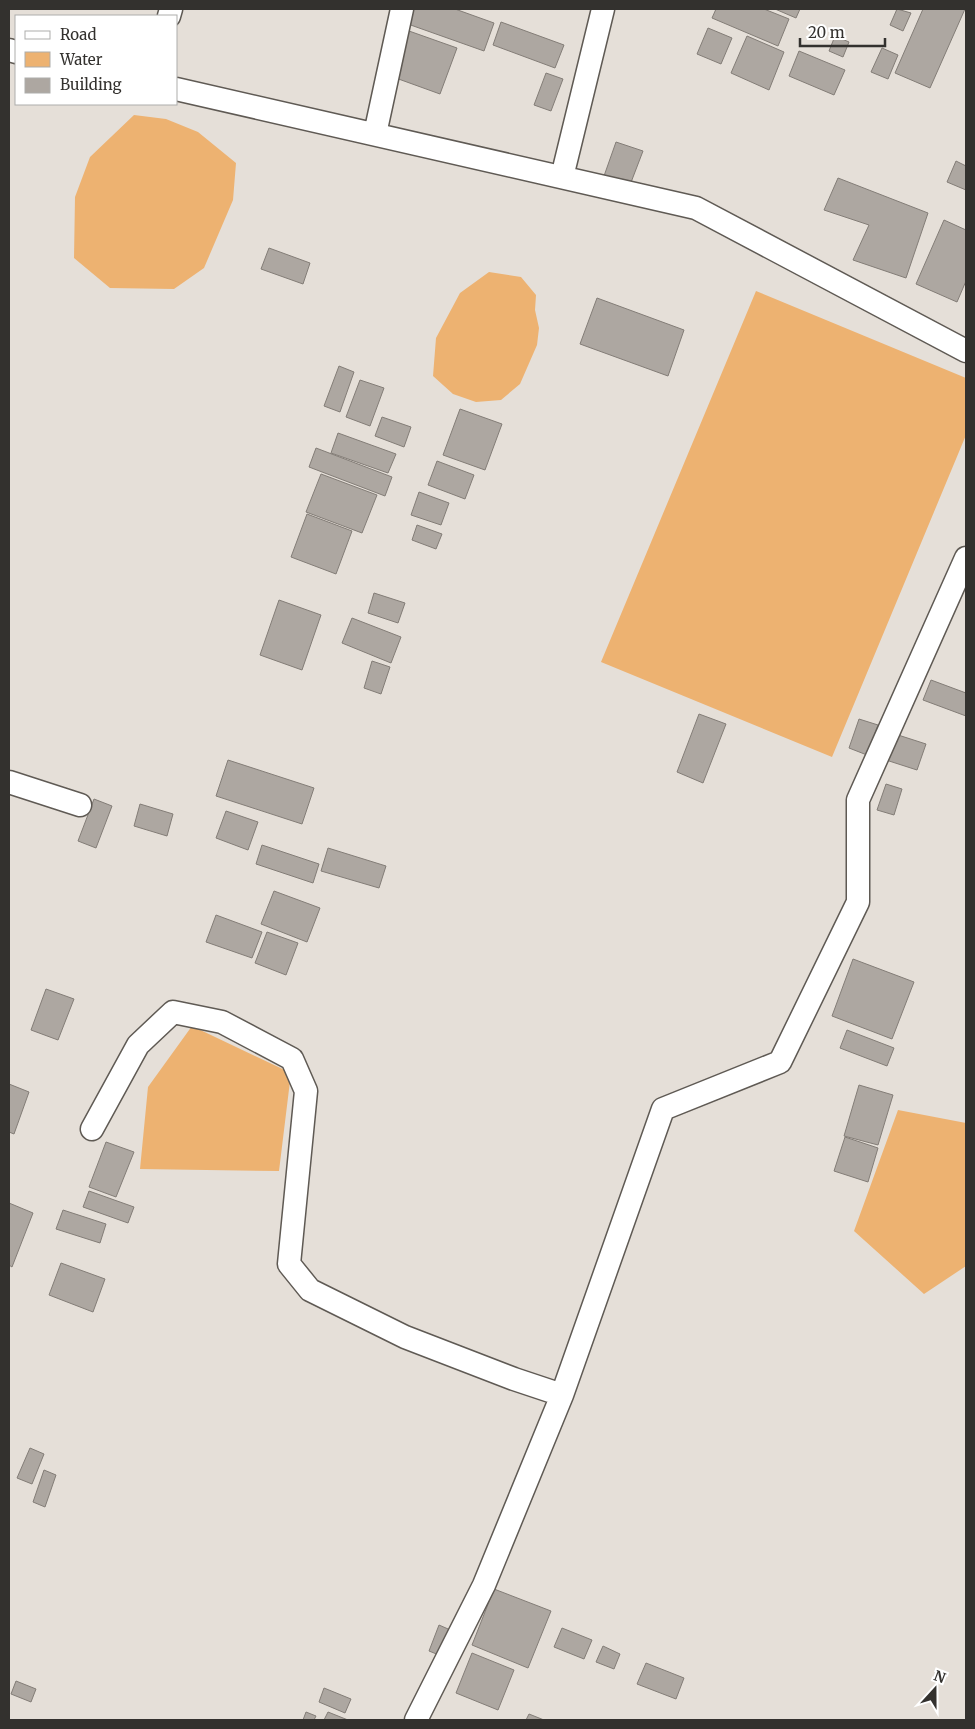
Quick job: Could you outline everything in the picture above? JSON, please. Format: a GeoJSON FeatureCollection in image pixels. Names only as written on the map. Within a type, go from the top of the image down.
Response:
{"type":"FeatureCollection","features":[{"type":"Feature","properties":{"kind":"street"},"geometry":{"type":"LineString","coordinates":[[375,134],[402,9]]}},
{"type":"Feature","properties":{"kind":"street"},"geometry":{"type":"LineString","coordinates":[[562,177],[603,9]]}},
{"type":"Feature","properties":{"kind":"street"},"geometry":{"type":"LineString","coordinates":[[178,89],[696,208],[966,351]]}},
{"type":"Feature","properties":{"kind":"street"},"geometry":{"type":"LineString","coordinates":[[419,1720],[484,1585],[562,1395],[663,1108],[780,1062],[858,902],[858,800],[966,558]]}},
{"type":"Feature","properties":{"kind":"street"},"geometry":{"type":"LineString","coordinates":[[9,782],[80,805]]}},
{"type":"Feature","properties":{"kind":"street"},"geometry":{"type":"LineString","coordinates":[[92,1129],[138,1045],[173,1012],[222,1022],[292,1059],[306,1091],[289,1264],[310,1290],[405,1337],[514,1379],[562,1395]]}},
{"type":"Feature","properties":{"kind":"water"},"geometry":{"type":"Polygon","coordinates":[[[134,115],[166,119],[198,132],[236,163],[233,200],[204,268],[174,289],[110,288],[74,258],[75,197],[90,157],[134,115]]]}},
{"type":"Feature","properties":{"kind":"water"},"geometry":{"type":"Polygon","coordinates":[[[489,272],[521,277],[536,295],[535,310],[539,328],[537,345],[520,384],[501,400],[476,402],[453,394],[433,376],[436,338],[460,293],[489,272]]]}},
{"type":"Feature","properties":{"kind":"water"},"geometry":{"type":"Polygon","coordinates":[[[756,291],[966,378],[966,435],[832,757],[601,662],[756,291]]]}},
{"type":"Feature","properties":{"kind":"water"},"geometry":{"type":"Polygon","coordinates":[[[192,1026],[291,1073],[279,1171],[140,1169],[148,1087],[192,1026]]]}},
{"type":"Feature","properties":{"kind":"water"},"geometry":{"type":"Polygon","coordinates":[[[898,1110],[966,1123],[966,1266],[924,1294],[854,1231],[898,1110]]]}},
{"type":"Feature","properties":{"kind":"building"},"geometry":{"type":"Polygon","coordinates":[[[410,9],[455,9],[494,23],[484,51],[405,23],[410,9]]]}},
{"type":"Feature","properties":{"kind":"building"},"geometry":{"type":"Polygon","coordinates":[[[716,9],[764,9],[789,19],[778,46],[712,18],[716,9]]]}},
{"type":"Feature","properties":{"kind":"building"},"geometry":{"type":"Polygon","coordinates":[[[775,9],[800,9],[796,18],[775,9]]]}},
{"type":"Feature","properties":{"kind":"building"},"geometry":{"type":"Polygon","coordinates":[[[897,9],[911,13],[903,31],[890,25],[897,9]]]}},
{"type":"Feature","properties":{"kind":"building"},"geometry":{"type":"Polygon","coordinates":[[[923,9],[965,9],[930,88],[895,73],[923,9]]]}},
{"type":"Feature","properties":{"kind":"building"},"geometry":{"type":"Polygon","coordinates":[[[501,22],[564,45],[555,68],[493,45],[501,22]]]}},
{"type":"Feature","properties":{"kind":"building"},"geometry":{"type":"Polygon","coordinates":[[[708,28],[732,38],[721,64],[697,54],[708,28]]]}},
{"type":"Feature","properties":{"kind":"building"},"geometry":{"type":"Polygon","coordinates":[[[409,31],[457,48],[440,94],[393,77],[409,31]]]}},
{"type":"Feature","properties":{"kind":"building"},"geometry":{"type":"Polygon","coordinates":[[[747,36],[784,52],[769,90],[731,73],[747,36]]]}},
{"type":"Feature","properties":{"kind":"building"},"geometry":{"type":"Polygon","coordinates":[[[835,36],[849,42],[843,57],[829,51],[835,36]]]}},
{"type":"Feature","properties":{"kind":"building"},"geometry":{"type":"Polygon","coordinates":[[[882,48],[898,55],[888,79],[871,72],[882,48]]]}},
{"type":"Feature","properties":{"kind":"building"},"geometry":{"type":"Polygon","coordinates":[[[799,51],[845,70],[834,95],[789,76],[799,51]]]}},
{"type":"Feature","properties":{"kind":"building"},"geometry":{"type":"Polygon","coordinates":[[[546,73],[563,79],[551,111],[534,105],[546,73]]]}},
{"type":"Feature","properties":{"kind":"building"},"geometry":{"type":"Polygon","coordinates":[[[616,142],[643,151],[630,185],[604,176],[616,142]]]}},
{"type":"Feature","properties":{"kind":"building"},"geometry":{"type":"Polygon","coordinates":[[[956,161],[966,166],[966,190],[947,182],[956,161]]]}},
{"type":"Feature","properties":{"kind":"building"},"geometry":{"type":"Polygon","coordinates":[[[838,178],[928,213],[906,278],[853,260],[869,225],[824,210],[838,178]]]}},
{"type":"Feature","properties":{"kind":"building"},"geometry":{"type":"Polygon","coordinates":[[[944,220],[966,230],[966,281],[957,302],[916,284],[944,220]]]}},
{"type":"Feature","properties":{"kind":"building"},"geometry":{"type":"Polygon","coordinates":[[[269,248],[310,263],[303,284],[261,269],[269,248]]]}},
{"type":"Feature","properties":{"kind":"building"},"geometry":{"type":"Polygon","coordinates":[[[597,298],[684,330],[668,376],[580,344],[597,298]]]}},
{"type":"Feature","properties":{"kind":"building"},"geometry":{"type":"Polygon","coordinates":[[[339,366],[354,372],[340,412],[324,406],[339,366]]]}},
{"type":"Feature","properties":{"kind":"building"},"geometry":{"type":"Polygon","coordinates":[[[360,380],[384,388],[370,426],[346,417],[360,380]]]}},
{"type":"Feature","properties":{"kind":"building"},"geometry":{"type":"Polygon","coordinates":[[[460,409],[502,424],[485,470],[443,455],[460,409]]]}},
{"type":"Feature","properties":{"kind":"building"},"geometry":{"type":"Polygon","coordinates":[[[382,417],[411,427],[404,447],[375,436],[382,417]]]}},
{"type":"Feature","properties":{"kind":"building"},"geometry":{"type":"Polygon","coordinates":[[[338,433],[396,454],[388,473],[331,453],[338,433]]]}},
{"type":"Feature","properties":{"kind":"building"},"geometry":{"type":"Polygon","coordinates":[[[316,448],[392,477],[385,496],[309,467],[316,448]]]}},
{"type":"Feature","properties":{"kind":"building"},"geometry":{"type":"Polygon","coordinates":[[[437,461],[474,475],[465,499],[428,485],[437,461]]]}},
{"type":"Feature","properties":{"kind":"building"},"geometry":{"type":"Polygon","coordinates":[[[321,474],[377,495],[362,533],[306,512],[321,474]]]}},
{"type":"Feature","properties":{"kind":"building"},"geometry":{"type":"Polygon","coordinates":[[[419,492],[449,503],[441,525],[411,515],[419,492]]]}},
{"type":"Feature","properties":{"kind":"building"},"geometry":{"type":"Polygon","coordinates":[[[307,514],[352,531],[336,574],[291,557],[307,514]]]}},
{"type":"Feature","properties":{"kind":"building"},"geometry":{"type":"Polygon","coordinates":[[[417,525],[442,534],[436,549],[412,540],[417,525]]]}},
{"type":"Feature","properties":{"kind":"building"},"geometry":{"type":"Polygon","coordinates":[[[374,593],[405,603],[398,623],[368,613],[374,593]]]}},
{"type":"Feature","properties":{"kind":"building"},"geometry":{"type":"Polygon","coordinates":[[[279,600],[321,615],[302,670],[260,655],[279,600]]]}},
{"type":"Feature","properties":{"kind":"building"},"geometry":{"type":"Polygon","coordinates":[[[352,618],[401,637],[391,663],[342,643],[352,618]]]}},
{"type":"Feature","properties":{"kind":"building"},"geometry":{"type":"Polygon","coordinates":[[[372,661],[390,667],[381,694],[364,688],[372,661]]]}},
{"type":"Feature","properties":{"kind":"building"},"geometry":{"type":"Polygon","coordinates":[[[931,680],[966,693],[966,716],[923,700],[931,680]]]}},
{"type":"Feature","properties":{"kind":"building"},"geometry":{"type":"Polygon","coordinates":[[[699,714],[726,724],[703,783],[677,772],[699,714]]]}},
{"type":"Feature","properties":{"kind":"building"},"geometry":{"type":"Polygon","coordinates":[[[859,719],[878,725],[867,755],[849,748],[859,719]]]}},
{"type":"Feature","properties":{"kind":"building"},"geometry":{"type":"Polygon","coordinates":[[[895,734],[926,744],[917,770],[886,760],[895,734]]]}},
{"type":"Feature","properties":{"kind":"building"},"geometry":{"type":"Polygon","coordinates":[[[228,760],[314,788],[302,824],[216,796],[228,760]]]}},
{"type":"Feature","properties":{"kind":"building"},"geometry":{"type":"Polygon","coordinates":[[[886,784],[902,789],[894,815],[877,810],[886,784]]]}},
{"type":"Feature","properties":{"kind":"building"},"geometry":{"type":"Polygon","coordinates":[[[94,799],[112,806],[96,848],[78,841],[94,799]]]}},
{"type":"Feature","properties":{"kind":"building"},"geometry":{"type":"Polygon","coordinates":[[[140,804],[173,814],[167,836],[134,826],[140,804]]]}},
{"type":"Feature","properties":{"kind":"building"},"geometry":{"type":"Polygon","coordinates":[[[226,811],[258,822],[248,850],[216,838],[226,811]]]}},
{"type":"Feature","properties":{"kind":"building"},"geometry":{"type":"Polygon","coordinates":[[[262,845],[319,864],[313,883],[256,864],[262,845]]]}},
{"type":"Feature","properties":{"kind":"building"},"geometry":{"type":"Polygon","coordinates":[[[328,848],[386,866],[379,888],[321,871],[328,848]]]}},
{"type":"Feature","properties":{"kind":"building"},"geometry":{"type":"Polygon","coordinates":[[[274,891],[320,908],[307,942],[261,924],[274,891]]]}},
{"type":"Feature","properties":{"kind":"building"},"geometry":{"type":"Polygon","coordinates":[[[216,915],[262,932],[252,958],[206,942],[216,915]]]}},
{"type":"Feature","properties":{"kind":"building"},"geometry":{"type":"Polygon","coordinates":[[[267,932],[298,943],[286,975],[255,963],[267,932]]]}},
{"type":"Feature","properties":{"kind":"building"},"geometry":{"type":"Polygon","coordinates":[[[853,959],[914,982],[892,1039],[832,1016],[853,959]]]}},
{"type":"Feature","properties":{"kind":"building"},"geometry":{"type":"Polygon","coordinates":[[[46,989],[74,999],[58,1040],[31,1030],[46,989]]]}},
{"type":"Feature","properties":{"kind":"building"},"geometry":{"type":"Polygon","coordinates":[[[847,1030],[894,1048],[887,1066],[840,1048],[847,1030]]]}},
{"type":"Feature","properties":{"kind":"building"},"geometry":{"type":"Polygon","coordinates":[[[9,1084],[29,1092],[14,1134],[9,1132],[9,1084]]]}},
{"type":"Feature","properties":{"kind":"building"},"geometry":{"type":"Polygon","coordinates":[[[859,1085],[893,1095],[878,1145],[844,1136],[859,1085]]]}},
{"type":"Feature","properties":{"kind":"building"},"geometry":{"type":"Polygon","coordinates":[[[845,1137],[878,1148],[868,1182],[834,1171],[845,1137]]]}},
{"type":"Feature","properties":{"kind":"building"},"geometry":{"type":"Polygon","coordinates":[[[106,1142],[134,1152],[116,1197],[89,1187],[106,1142]]]}},
{"type":"Feature","properties":{"kind":"building"},"geometry":{"type":"Polygon","coordinates":[[[89,1191],[134,1207],[128,1223],[83,1207],[89,1191]]]}},
{"type":"Feature","properties":{"kind":"building"},"geometry":{"type":"Polygon","coordinates":[[[9,1203],[33,1213],[12,1267],[9,1265],[9,1203]]]}},
{"type":"Feature","properties":{"kind":"building"},"geometry":{"type":"Polygon","coordinates":[[[63,1210],[106,1224],[100,1243],[56,1229],[63,1210]]]}},
{"type":"Feature","properties":{"kind":"building"},"geometry":{"type":"Polygon","coordinates":[[[61,1263],[105,1279],[93,1312],[49,1295],[61,1263]]]}},
{"type":"Feature","properties":{"kind":"building"},"geometry":{"type":"Polygon","coordinates":[[[30,1448],[44,1454],[32,1484],[17,1478],[30,1448]]]}},
{"type":"Feature","properties":{"kind":"building"},"geometry":{"type":"Polygon","coordinates":[[[44,1470],[56,1475],[45,1507],[33,1502],[44,1470]]]}},
{"type":"Feature","properties":{"kind":"building"},"geometry":{"type":"Polygon","coordinates":[[[494,1589],[551,1611],[528,1668],[472,1645],[494,1589]]]}},
{"type":"Feature","properties":{"kind":"building"},"geometry":{"type":"Polygon","coordinates":[[[439,1625],[455,1632],[444,1657],[429,1651],[439,1625]]]}},
{"type":"Feature","properties":{"kind":"building"},"geometry":{"type":"Polygon","coordinates":[[[562,1628],[592,1640],[584,1659],[554,1647],[562,1628]]]}},
{"type":"Feature","properties":{"kind":"building"},"geometry":{"type":"Polygon","coordinates":[[[603,1646],[620,1654],[614,1669],[596,1662],[603,1646]]]}},
{"type":"Feature","properties":{"kind":"building"},"geometry":{"type":"Polygon","coordinates":[[[472,1653],[514,1670],[498,1710],[456,1693],[472,1653]]]}},
{"type":"Feature","properties":{"kind":"building"},"geometry":{"type":"Polygon","coordinates":[[[646,1663],[684,1678],[676,1699],[637,1684],[646,1663]]]}},
{"type":"Feature","properties":{"kind":"building"},"geometry":{"type":"Polygon","coordinates":[[[16,1681],[36,1689],[31,1702],[11,1694],[16,1681]]]}},
{"type":"Feature","properties":{"kind":"building"},"geometry":{"type":"Polygon","coordinates":[[[324,1688],[351,1699],[345,1713],[319,1702],[324,1688]]]}},
{"type":"Feature","properties":{"kind":"building"},"geometry":{"type":"Polygon","coordinates":[[[306,1712],[316,1716],[314,1720],[303,1720],[306,1712]]]}},
{"type":"Feature","properties":{"kind":"building"},"geometry":{"type":"Polygon","coordinates":[[[328,1712],[348,1720],[324,1720],[328,1712]]]}},
{"type":"Feature","properties":{"kind":"building"},"geometry":{"type":"Polygon","coordinates":[[[529,1714],[544,1720],[526,1720],[529,1714]]]}}]}
